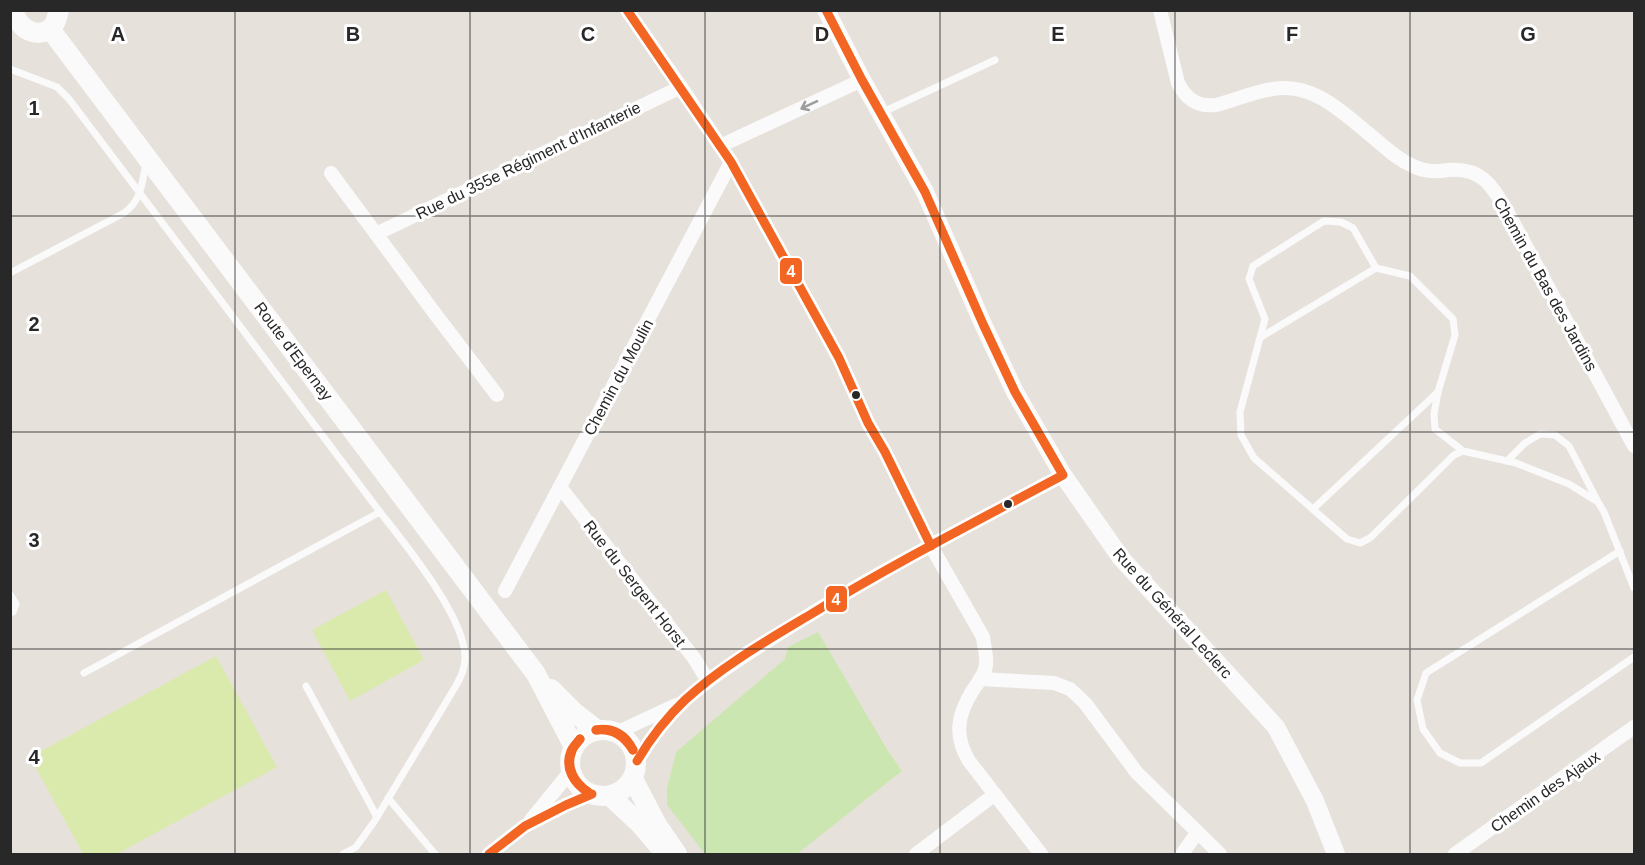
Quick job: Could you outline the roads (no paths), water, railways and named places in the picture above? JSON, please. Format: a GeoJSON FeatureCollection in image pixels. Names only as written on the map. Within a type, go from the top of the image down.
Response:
{"type":"FeatureCollection","features":[{"type":"Feature","properties":{"kind":"main road"},"geometry":{"type":"LineString","coordinates":[[15,20],[32,32],[42,32],[50,29],[54,24],[59,10]]}},
{"type":"Feature","properties":{"kind":"main road","name":"Route d'Epernay"},"geometry":{"type":"LineString","coordinates":[[50,29],[536,674],[575,713],[597,730]]}},
{"type":"Feature","properties":{"kind":"main road","name":"Route d'Epernay"},"geometry":{"type":"LineString","coordinates":[[536,674],[574,747]]}},
{"type":"Feature","properties":{"kind":"main road"},"geometry":{"type":"LineString","coordinates":[[661,850],[641,825],[601,795],[584,790],[575,782],[570,772],[570,756],[580,739],[588,733],[606,729],[618,732],[630,742],[635,751],[635,770],[657,825],[677,855]]}},
{"type":"Feature","properties":{"kind":"main road"},"geometry":{"type":"LineString","coordinates":[[601,795],[619,793],[627,787],[635,770]]}},
{"type":"Feature","properties":{"kind":"street"},"geometry":{"type":"LineString","coordinates":[[627,10],[731,162],[839,358],[868,423],[885,452],[931,546],[983,637],[986,667],[963,710],[960,719],[960,739],[969,761],[1041,855]]}},
{"type":"Feature","properties":{"kind":"street","name":"Rue du Général Leclerc"},"geometry":{"type":"LineString","coordinates":[[826,10],[862,80],[925,192],[983,324],[1016,392],[1063,475],[1121,558],[1276,727],[1315,801],[1336,855]]}},
{"type":"Feature","properties":{"kind":"street","name":"Chemin du Bas des Jardins"},"geometry":{"type":"LineString","coordinates":[[1160,10],[1178,83],[1182,91],[1193,101],[1208,106],[1274,88],[1303,90],[1339,109],[1400,160],[1425,171],[1467,170],[1476,173],[1487,182],[1507,211],[1635,446]]}},
{"type":"Feature","properties":{"kind":"street"},"geometry":{"type":"LineString","coordinates":[[720,146],[862,80]]}},
{"type":"Feature","properties":{"kind":"street","name":"Rue du 355e Régiment d'Infanterie"},"geometry":{"type":"LineString","coordinates":[[376,234],[681,87]]}},
{"type":"Feature","properties":{"kind":"street","name":"Chemin du Moulin"},"geometry":{"type":"LineString","coordinates":[[504,591],[731,162]]}},
{"type":"Feature","properties":{"kind":"street"},"geometry":{"type":"LineString","coordinates":[[331,172],[497,395]]}},
{"type":"Feature","properties":{"kind":"street"},"geometry":{"type":"LineString","coordinates":[[635,770],[654,735],[684,702],[708,681],[821,608],[1063,475]]}},
{"type":"Feature","properties":{"kind":"street","name":"Rue du Sergent Horst"},"geometry":{"type":"LineString","coordinates":[[560,487],[694,658],[708,681]]}},
{"type":"Feature","properties":{"kind":"street"},"geometry":{"type":"LineString","coordinates":[[980,679],[1054,683],[1070,689],[1085,704],[1137,773],[1220,855]]}},
{"type":"Feature","properties":{"kind":"street"},"geometry":{"type":"LineString","coordinates":[[618,732],[684,702]]}},
{"type":"Feature","properties":{"kind":"street","name":"Chemin des Ajaux"},"geometry":{"type":"LineString","coordinates":[[1455,855],[1635,727]]}},
{"type":"Feature","properties":{"kind":"street"},"geometry":{"type":"LineString","coordinates":[[489,855],[525,826],[570,772]]}},
{"type":"Feature","properties":{"kind":"street"},"geometry":{"type":"LineString","coordinates":[[525,826],[566,805],[601,795]]}},
{"type":"Feature","properties":{"kind":"street"},"geometry":{"type":"LineString","coordinates":[[916,855],[994,795]]}},
{"type":"Feature","properties":{"kind":"street"},"geometry":{"type":"LineString","coordinates":[[1182,855],[1197,833]]}},
{"type":"Feature","properties":{"kind":"lane"},"geometry":{"type":"LineString","coordinates":[[880,113],[996,60]]}},
{"type":"Feature","properties":{"kind":"lane"},"geometry":{"type":"LineString","coordinates":[[10,69],[57,87],[69,99],[418,561],[454,619],[465,656],[464,669],[457,684],[377,817],[356,847],[343,855]]}},
{"type":"Feature","properties":{"kind":"lane"},"geometry":{"type":"LineString","coordinates":[[10,273],[134,206],[140,193],[147,156]]}},
{"type":"Feature","properties":{"kind":"lane"},"geometry":{"type":"LineString","coordinates":[[1376,268],[1353,228],[1341,222],[1324,221],[1253,266],[1249,279],[1265,319],[1240,412],[1241,435],[1254,458],[1347,539],[1360,543],[1370,538],[1454,455],[1463,451]]}},
{"type":"Feature","properties":{"kind":"lane"},"geometry":{"type":"LineString","coordinates":[[1261,337],[1376,268],[1410,276],[1453,319],[1455,334],[1438,392],[1434,414],[1436,429],[1463,451],[1516,463],[1569,484],[1598,502]]}},
{"type":"Feature","properties":{"kind":"lane"},"geometry":{"type":"LineString","coordinates":[[1313,509],[1438,392]]}},
{"type":"Feature","properties":{"kind":"lane"},"geometry":{"type":"LineString","coordinates":[[1507,460],[1525,443],[1540,434],[1555,435],[1569,446],[1604,512],[1635,588]]}},
{"type":"Feature","properties":{"kind":"lane"},"geometry":{"type":"LineString","coordinates":[[84,673],[380,512]]}},
{"type":"Feature","properties":{"kind":"lane"},"geometry":{"type":"LineString","coordinates":[[1620,551],[1426,674],[1417,700],[1423,729],[1440,753],[1460,763],[1481,763],[1635,657]]}},
{"type":"Feature","properties":{"kind":"lane"},"geometry":{"type":"LineString","coordinates":[[10,594],[16,604],[13,612],[10,613]]}},
{"type":"Feature","properties":{"kind":"lane"},"geometry":{"type":"LineString","coordinates":[[306,686],[377,817]]}},
{"type":"Feature","properties":{"kind":"lane"},"geometry":{"type":"LineString","coordinates":[[388,798],[435,855]]}}]}
